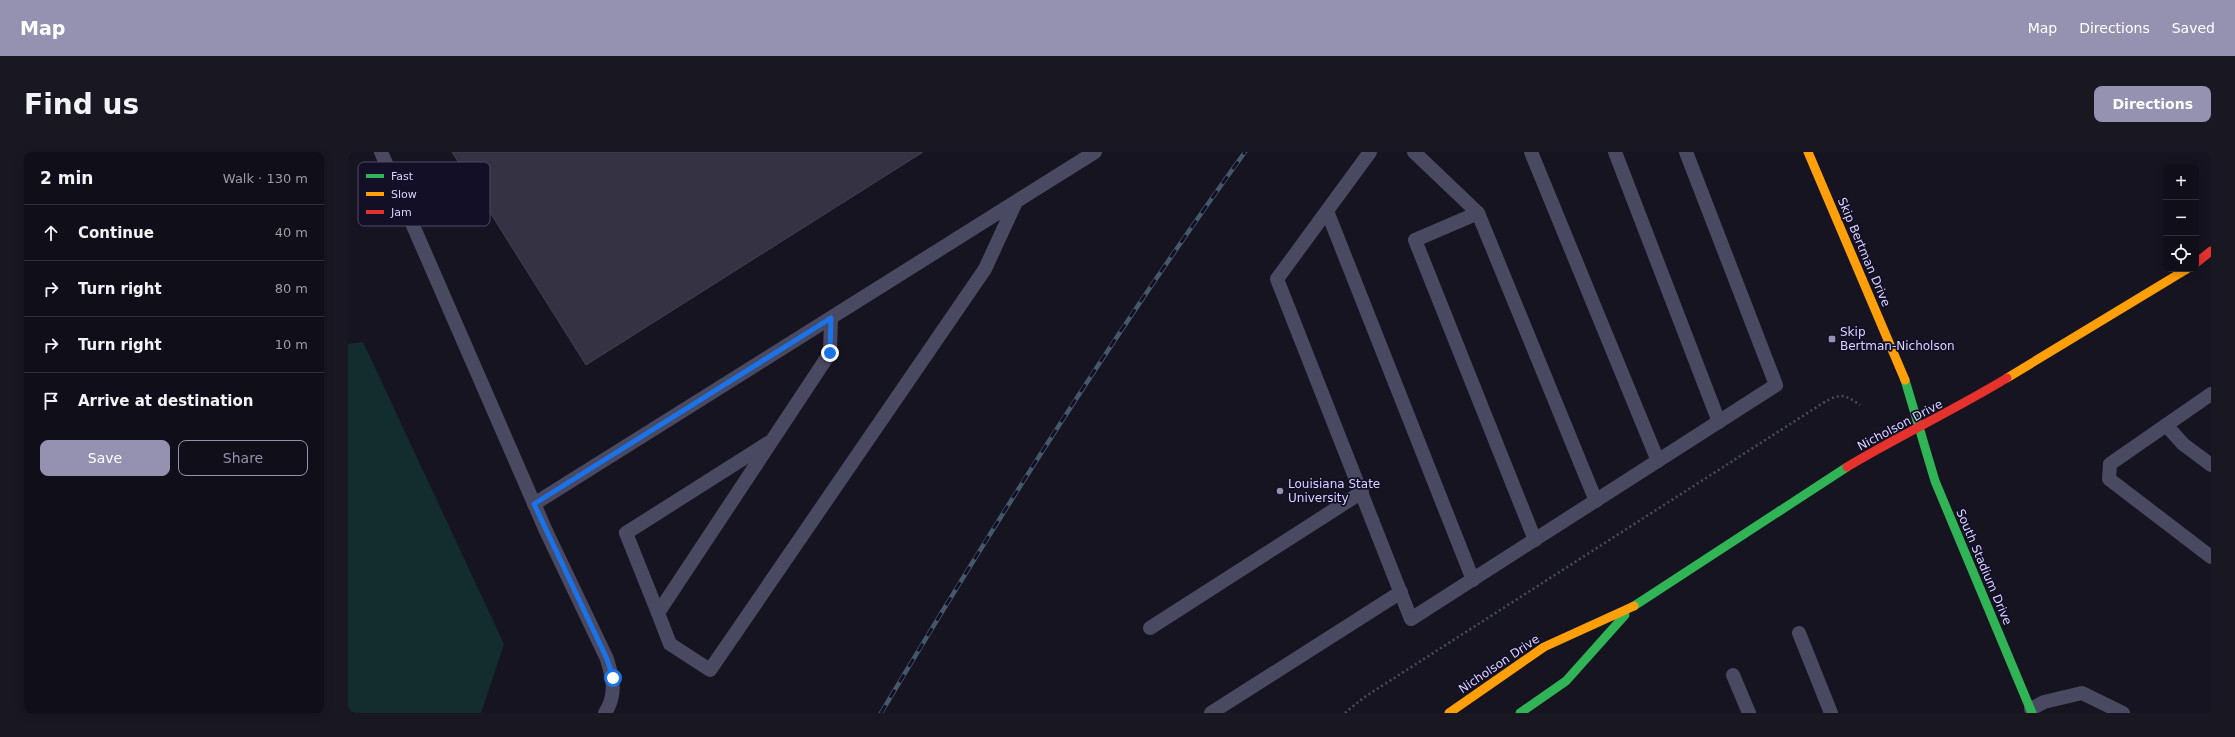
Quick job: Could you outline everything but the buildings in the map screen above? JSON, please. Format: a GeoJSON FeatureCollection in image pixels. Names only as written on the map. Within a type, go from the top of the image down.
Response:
{"type":"FeatureCollection","features":[{"type":"Feature","properties":{"kind":"main road","name":"Skip Bertman Drive"},"geometry":{"type":"LineString","coordinates":[[1808,152],[1904,377],[1920,429]]}},
{"type":"Feature","properties":{"kind":"main road"},"geometry":{"type":"LineString","coordinates":[[2199,261],[2211,251]]}},
{"type":"Feature","properties":{"kind":"main road","name":"Nicholson Drive"},"geometry":{"type":"LineString","coordinates":[[1450,713],[1544,647],[1630,609],[1816,486],[1879,448],[1920,429],[1966,404],[2182,272]]}},
{"type":"Feature","properties":{"kind":"main road","name":"South Stadium Drive"},"geometry":{"type":"LineString","coordinates":[[1920,429],[1935,481],[2032,711]]}},
{"type":"Feature","properties":{"kind":"main road","name":"Nicholson Drive"},"geometry":{"type":"LineString","coordinates":[[1520,713],[1566,681],[1630,609]]}},
{"type":"Feature","properties":{"kind":"lane"},"geometry":{"type":"LineString","coordinates":[[381,152],[385,162]]}},
{"type":"Feature","properties":{"kind":"lane"},"geometry":{"type":"LineString","coordinates":[[534,504],[1015,204],[1095,152]]}},
{"type":"Feature","properties":{"kind":"lane"},"geometry":{"type":"LineString","coordinates":[[1370,152],[1277,279],[1411,619],[1776,385],[1686,152]]}},
{"type":"Feature","properties":{"kind":"lane"},"geometry":{"type":"LineString","coordinates":[[1414,152],[1478,213],[1596,501]]}},
{"type":"Feature","properties":{"kind":"lane"},"geometry":{"type":"LineString","coordinates":[[1531,152],[1658,461]]}},
{"type":"Feature","properties":{"kind":"lane"},"geometry":{"type":"LineString","coordinates":[[1615,152],[1719,422]]}},
{"type":"Feature","properties":{"kind":"lane"},"geometry":{"type":"LineString","coordinates":[[772,440],[626,533],[670,644],[710,670],[985,269],[1015,204]]}},
{"type":"Feature","properties":{"kind":"lane"},"geometry":{"type":"LineString","coordinates":[[1327,211],[1473,580]]}},
{"type":"Feature","properties":{"kind":"lane"},"geometry":{"type":"LineString","coordinates":[[1478,213],[1415,240],[1535,540]]}},
{"type":"Feature","properties":{"kind":"lane"},"geometry":{"type":"LineString","coordinates":[[413,226],[534,504],[607,659],[613,678],[614,693],[605,713]]}},
{"type":"Feature","properties":{"kind":"lane"},"geometry":{"type":"LineString","coordinates":[[658,613],[830,353],[831,318]]}},
{"type":"Feature","properties":{"kind":"lane"},"geometry":{"type":"LineString","coordinates":[[2211,394],[2110,464],[2109,479],[2211,557]]}},
{"type":"Feature","properties":{"kind":"lane"},"geometry":{"type":"LineString","coordinates":[[2166,425],[2183,444],[2211,465]]}},
{"type":"Feature","properties":{"kind":"lane"},"geometry":{"type":"LineString","coordinates":[[1150,628],[1362,492]]}},
{"type":"Feature","properties":{"kind":"lane"},"geometry":{"type":"LineString","coordinates":[[1211,713],[1401,592]]}},
{"type":"Feature","properties":{"kind":"lane"},"geometry":{"type":"LineString","coordinates":[[1799,633],[1831,713]]}},
{"type":"Feature","properties":{"kind":"lane"},"geometry":{"type":"LineString","coordinates":[[1733,675],[1749,713]]}},
{"type":"Feature","properties":{"kind":"lane"},"geometry":{"type":"LineString","coordinates":[[2032,711],[2044,702],[2082,693],[2123,713]]}},
{"type":"Feature","properties":{"kind":"path"},"geometry":{"type":"LineString","coordinates":[[1345,713],[1363,698],[1834,396],[1845,396],[1860,405]]}},
{"type":"Feature","properties":{"kind":"green space"},"geometry":{"type":"Polygon","coordinates":[[[363,342],[504,644],[481,713],[348,713],[348,344],[363,342]]]}},
{"type":"Feature","properties":{"kind":"railway"},"geometry":{"type":"LineString","coordinates":[[881,713],[1012,499],[1102,359],[1196,220],[1245,152]]}},
{"type":"Feature","properties":{"kind":"traffic: fast"},"geometry":{"type":"LineString","coordinates":[[1905,380],[1935,481],[2032,713]]}},
{"type":"Feature","properties":{"kind":"traffic: fast"},"geometry":{"type":"LineString","coordinates":[[1634,606],[1847,467]]}},
{"type":"Feature","properties":{"kind":"traffic: fast"},"geometry":{"type":"LineString","coordinates":[[1520,713],[1566,681],[1625,615]]}},
{"type":"Feature","properties":{"kind":"traffic: slow"},"geometry":{"type":"LineString","coordinates":[[1808,152],[1905,380]]}},
{"type":"Feature","properties":{"kind":"traffic: slow"},"geometry":{"type":"LineString","coordinates":[[2007,378],[2182,272]]}},
{"type":"Feature","properties":{"kind":"traffic: slow"},"geometry":{"type":"LineString","coordinates":[[1449,713],[1544,647],[1634,606]]}},
{"type":"Feature","properties":{"kind":"traffic: jam"},"geometry":{"type":"LineString","coordinates":[[2199,261],[2211,251]]}},
{"type":"Feature","properties":{"kind":"traffic: jam"},"geometry":{"type":"LineString","coordinates":[[1847,467],[2007,378]]}},
{"type":"Feature","properties":{"kind":"place","name":"Skip Bertman-Nicholson"},"geometry":{"type":"Point","coordinates":[1832,339]}},
{"type":"Feature","properties":{"kind":"place","name":"Louisiana State University"},"geometry":{"type":"Point","coordinates":[1280,491]}},
{"type":"Feature","properties":{"kind":"route"},"geometry":{"type":"LineString","coordinates":[[613,678],[607,659],[534,504],[831,318],[830,353]]}}]}
